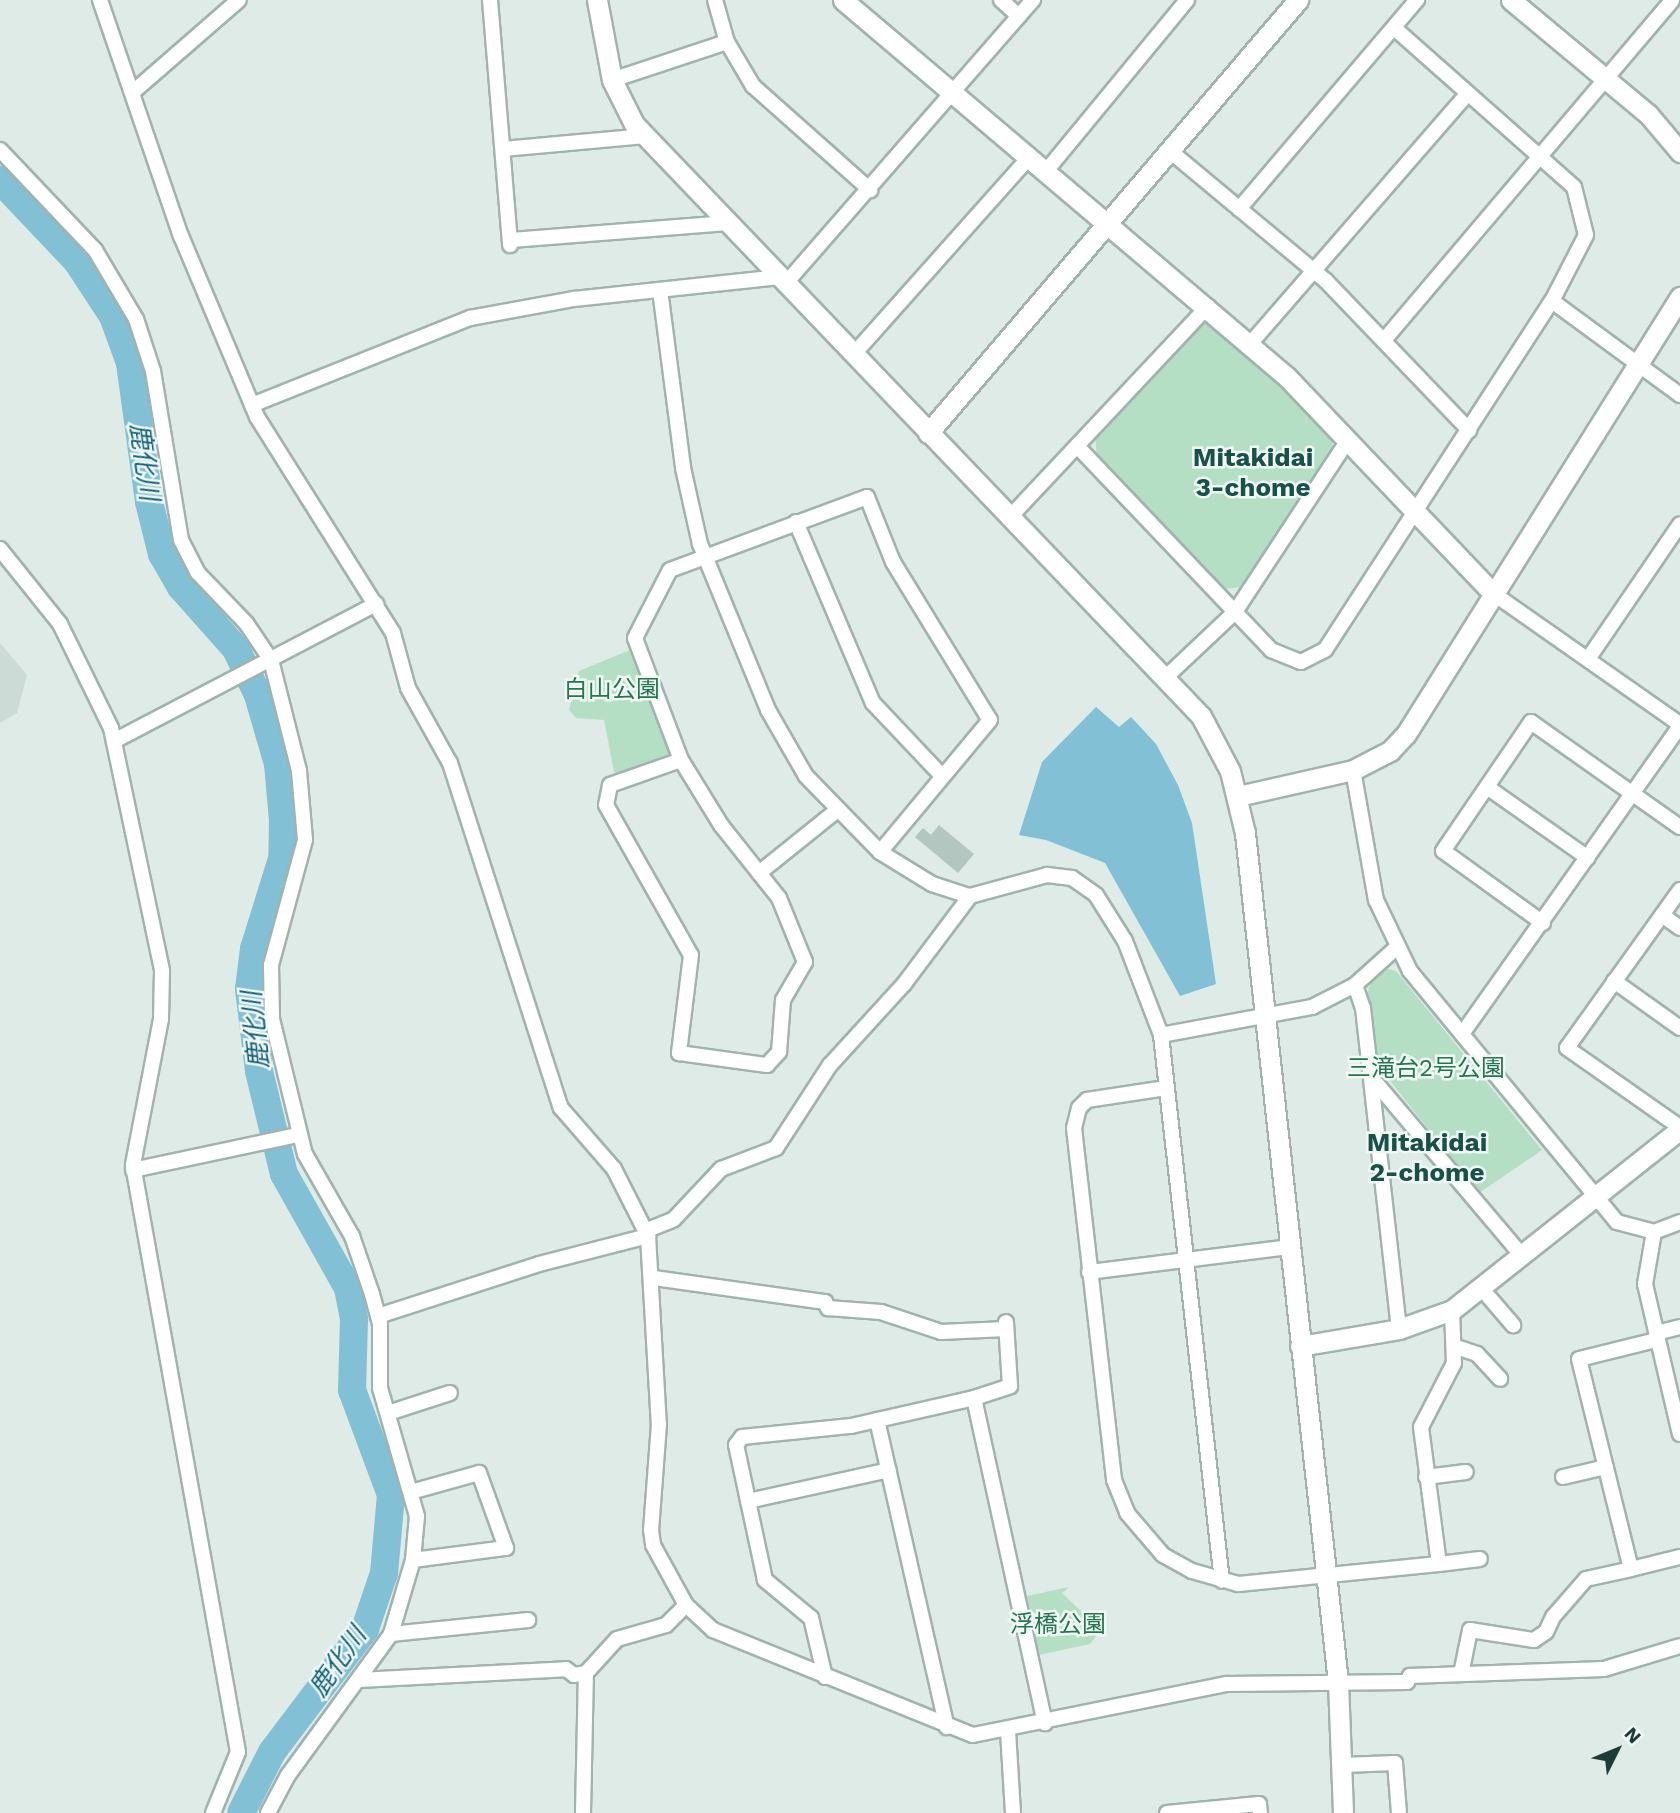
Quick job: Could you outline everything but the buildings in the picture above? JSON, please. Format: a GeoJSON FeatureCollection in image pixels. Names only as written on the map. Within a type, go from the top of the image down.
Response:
{"type":"FeatureCollection","features":[{"type":"Feature","properties":{"kind":"street"},"geometry":{"type":"LineString","coordinates":[[100,0],[181,236],[252,405],[281,461],[376,604],[396,640],[408,688],[450,763],[561,1108],[614,1170],[647,1234],[654,1278],[659,1424],[651,1530],[653,1545],[686,1605],[713,1630],[947,1727],[973,1735],[1008,1731],[1227,1684],[1338,1682],[1604,1669],[1680,1646]]}},
{"type":"Feature","properties":{"kind":"street"},"geometry":{"type":"LineString","coordinates":[[133,92],[240,0]]}},
{"type":"Feature","properties":{"kind":"street"},"geometry":{"type":"LineString","coordinates":[[490,0],[511,243],[727,223]]}},
{"type":"Feature","properties":{"kind":"street"},"geometry":{"type":"LineString","coordinates":[[597,0],[612,80],[622,106],[645,136],[1201,716],[1238,796],[1338,1682],[1343,1813]]}},
{"type":"Feature","properties":{"kind":"street"},"geometry":{"type":"LineString","coordinates":[[715,0],[727,42],[752,86],[870,190]]}},
{"type":"Feature","properties":{"kind":"street"},"geometry":{"type":"LineString","coordinates":[[843,0],[1250,344],[1348,440],[1494,594],[1680,725],[1462,1034]]}},
{"type":"Feature","properties":{"kind":"street"},"geometry":{"type":"LineString","coordinates":[[1001,0],[1019,16]]}},
{"type":"Feature","properties":{"kind":"street"},"geometry":{"type":"LineString","coordinates":[[252,405],[470,318],[660,290],[783,280],[870,190],[1033,0]]}},
{"type":"Feature","properties":{"kind":"street"},"geometry":{"type":"LineString","coordinates":[[1047,170],[1187,0]]}},
{"type":"Feature","properties":{"kind":"street"},"geometry":{"type":"LineString","coordinates":[[928,433],[1298,0]]}},
{"type":"Feature","properties":{"kind":"street"},"geometry":{"type":"LineString","coordinates":[[1240,209],[1417,0]]}},
{"type":"Feature","properties":{"kind":"street"},"geometry":{"type":"LineString","coordinates":[[1511,0],[1648,114],[1680,152]]}},
{"type":"Feature","properties":{"kind":"street"},"geometry":{"type":"LineString","coordinates":[[1384,339],[1672,0]]}},
{"type":"Feature","properties":{"kind":"street"},"geometry":{"type":"LineString","coordinates":[[1077,446],[1281,657],[1316,658],[1416,511],[1552,301],[1581,252],[1586,217],[1574,187],[1394,28]]}},
{"type":"Feature","properties":{"kind":"street"},"geometry":{"type":"LineString","coordinates":[[612,80],[727,42]]}},
{"type":"Feature","properties":{"kind":"street"},"geometry":{"type":"LineString","coordinates":[[1250,344],[1468,93]]}},
{"type":"Feature","properties":{"kind":"street"},"geometry":{"type":"LineString","coordinates":[[503,149],[645,136]]}},
{"type":"Feature","properties":{"kind":"street"},"geometry":{"type":"LineString","coordinates":[[0,150],[95,250],[115,280],[143,335],[153,371],[181,540],[198,573],[246,623],[271,660],[305,818],[302,863],[273,956],[269,991],[296,1136],[311,1171],[352,1236],[378,1316],[377,1373],[414,1491],[413,1560],[391,1634],[288,1775],[268,1813]]}},
{"type":"Feature","properties":{"kind":"street"},"geometry":{"type":"LineString","coordinates":[[1170,151],[1313,272],[1384,339],[1469,430]]}},
{"type":"Feature","properties":{"kind":"street"},"geometry":{"type":"LineString","coordinates":[[853,355],[1030,156]]}},
{"type":"Feature","properties":{"kind":"street"},"geometry":{"type":"LineString","coordinates":[[660,290],[683,468],[706,558],[779,733],[836,811],[880,852],[932,884],[970,896],[1047,875],[1084,884],[1125,941],[1161,1035],[1222,1581]]}},
{"type":"Feature","properties":{"kind":"street"},"geometry":{"type":"LineString","coordinates":[[1238,796],[1353,770],[1390,751],[1419,718],[1680,297]]}},
{"type":"Feature","properties":{"kind":"street"},"geometry":{"type":"LineString","coordinates":[[1552,301],[1680,395]]}},
{"type":"Feature","properties":{"kind":"street"},"geometry":{"type":"LineString","coordinates":[[1010,517],[1208,306]]}},
{"type":"Feature","properties":{"kind":"street"},"geometry":{"type":"LineString","coordinates":[[1165,678],[1235,612],[1348,440]]}},
{"type":"Feature","properties":{"kind":"street"},"geometry":{"type":"LineString","coordinates":[[681,760],[610,785],[606,805],[691,955],[679,1054],[767,1065],[779,1052],[783,1000],[805,962],[779,898],[681,760],[635,638],[670,570],[867,497],[893,562],[990,720],[880,852]]}},
{"type":"Feature","properties":{"kind":"street"},"geometry":{"type":"LineString","coordinates":[[796,522],[873,703],[942,776]]}},
{"type":"Feature","properties":{"kind":"street"},"geometry":{"type":"LineString","coordinates":[[1588,659],[1680,524]]}},
{"type":"Feature","properties":{"kind":"street"},"geometry":{"type":"LineString","coordinates":[[0,549],[60,624],[86,670],[114,741],[164,996],[133,1170],[237,1752],[213,1813]]}},
{"type":"Feature","properties":{"kind":"street"},"geometry":{"type":"LineString","coordinates":[[114,741],[376,604]]}},
{"type":"Feature","properties":{"kind":"street"},"geometry":{"type":"LineString","coordinates":[[1542,923],[1443,851],[1531,722],[1680,827]]}},
{"type":"Feature","properties":{"kind":"street"},"geometry":{"type":"LineString","coordinates":[[1353,770],[1376,900],[1396,948],[1462,1034],[1617,1222],[1654,1232],[1680,1222]]}},
{"type":"Feature","properties":{"kind":"street"},"geometry":{"type":"LineString","coordinates":[[1487,787],[1588,858]]}},
{"type":"Feature","properties":{"kind":"street"},"geometry":{"type":"LineString","coordinates":[[759,873],[836,811]]}},
{"type":"Feature","properties":{"kind":"street"},"geometry":{"type":"LineString","coordinates":[[1300,1346],[1399,1329],[1452,1310],[1524,1257],[1680,1128],[1567,1048],[1680,890]]}},
{"type":"Feature","properties":{"kind":"street"},"geometry":{"type":"LineString","coordinates":[[378,1316],[539,1264],[647,1234],[674,1219],[720,1169],[776,1148],[830,1065],[890,1001],[970,896]]}},
{"type":"Feature","properties":{"kind":"street"},"geometry":{"type":"LineString","coordinates":[[1662,915],[1680,928]]}},
{"type":"Feature","properties":{"kind":"street"},"geometry":{"type":"LineString","coordinates":[[1161,1035],[1312,1007],[1355,985],[1396,948]]}},
{"type":"Feature","properties":{"kind":"street"},"geometry":{"type":"LineString","coordinates":[[1614,981],[1680,1028]]}},
{"type":"Feature","properties":{"kind":"street"},"geometry":{"type":"LineString","coordinates":[[1355,985],[1371,1077],[1399,1329]]}},
{"type":"Feature","properties":{"kind":"street"},"geometry":{"type":"LineString","coordinates":[[1371,1077],[1524,1257]]}},
{"type":"Feature","properties":{"kind":"street"},"geometry":{"type":"LineString","coordinates":[[1166,1088],[1098,1096],[1079,1108],[1074,1128],[1088,1272],[1118,1495],[1138,1530],[1163,1555],[1222,1581],[1326,1576],[1480,1559]]}},
{"type":"Feature","properties":{"kind":"street"},"geometry":{"type":"LineString","coordinates":[[133,1170],[254,1148],[296,1136]]}},
{"type":"Feature","properties":{"kind":"street"},"geometry":{"type":"LineString","coordinates":[[1654,1232],[1645,1284],[1680,1434]]}},
{"type":"Feature","properties":{"kind":"street"},"geometry":{"type":"LineString","coordinates":[[1088,1272],[1289,1247]]}},
{"type":"Feature","properties":{"kind":"street"},"geometry":{"type":"LineString","coordinates":[[654,1278],[825,1302],[828,1308],[881,1312],[942,1332],[1006,1324],[1010,1386],[974,1398],[877,1420],[742,1437],[736,1445],[765,1580],[811,1618],[825,1677]]}},
{"type":"Feature","properties":{"kind":"street"},"geometry":{"type":"LineString","coordinates":[[1482,1289],[1513,1325]]}},
{"type":"Feature","properties":{"kind":"street"},"geometry":{"type":"LineString","coordinates":[[1439,1564],[1421,1427],[1450,1374],[1456,1347],[1452,1310]]}},
{"type":"Feature","properties":{"kind":"street"},"geometry":{"type":"LineString","coordinates":[[1630,1569],[1580,1359],[1656,1337],[1680,1327]]}},
{"type":"Feature","properties":{"kind":"street"},"geometry":{"type":"LineString","coordinates":[[1456,1347],[1477,1354],[1500,1380]]}},
{"type":"Feature","properties":{"kind":"street"},"geometry":{"type":"LineString","coordinates":[[388,1413],[450,1393]]}},
{"type":"Feature","properties":{"kind":"street"},"geometry":{"type":"LineString","coordinates":[[974,1398],[1045,1723]]}},
{"type":"Feature","properties":{"kind":"street"},"geometry":{"type":"LineString","coordinates":[[877,1420],[947,1727]]}},
{"type":"Feature","properties":{"kind":"street"},"geometry":{"type":"LineString","coordinates":[[1563,1477],[1606,1468]]}},
{"type":"Feature","properties":{"kind":"street"},"geometry":{"type":"LineString","coordinates":[[748,1502],[889,1470]]}},
{"type":"Feature","properties":{"kind":"street"},"geometry":{"type":"LineString","coordinates":[[1426,1477],[1466,1472]]}},
{"type":"Feature","properties":{"kind":"street"},"geometry":{"type":"LineString","coordinates":[[413,1560],[506,1548],[479,1474],[414,1491]]}},
{"type":"Feature","properties":{"kind":"street"},"geometry":{"type":"LineString","coordinates":[[1461,1674],[1470,1630],[1534,1640],[1546,1632],[1552,1617],[1586,1579],[1680,1557]]}},
{"type":"Feature","properties":{"kind":"street"},"geometry":{"type":"LineString","coordinates":[[359,1680],[566,1669],[574,1675],[586,1673],[617,1639],[666,1625],[686,1605]]}},
{"type":"Feature","properties":{"kind":"street"},"geometry":{"type":"LineString","coordinates":[[391,1634],[528,1620]]}},
{"type":"Feature","properties":{"kind":"street"},"geometry":{"type":"LineString","coordinates":[[583,1813],[586,1673]]}},
{"type":"Feature","properties":{"kind":"street"},"geometry":{"type":"LineString","coordinates":[[1008,1731],[1013,1813]]}},
{"type":"Feature","properties":{"kind":"street"},"geometry":{"type":"LineString","coordinates":[[1343,1765],[1395,1763],[1399,1813]]}},
{"type":"Feature","properties":{"kind":"street"},"geometry":{"type":"LineString","coordinates":[[1167,1813],[1259,1804],[1260,1813]]}},
{"type":"Feature","properties":{"kind":"shaded area"},"geometry":{"type":"Polygon","coordinates":[[[0,643],[27,675],[17,713],[0,723],[0,643]]]}},
{"type":"Feature","properties":{"kind":"green space"},"geometry":{"type":"Polygon","coordinates":[[[1212,323],[1331,436],[1333,449],[1243,587],[1223,589],[1097,458],[1095,435],[1199,324],[1212,323]]]}},
{"type":"Feature","properties":{"kind":"green space","name":"白山公園"},"geometry":{"type":"Polygon","coordinates":[[[630,650],[670,749],[667,758],[626,776],[614,772],[604,720],[576,718],[569,710],[579,671],[630,650]]]}},
{"type":"Feature","properties":{"kind":"green space","name":"三滝台2号公園"},"geometry":{"type":"Polygon","coordinates":[[[1385,968],[1396,971],[1542,1150],[1479,1193],[1375,1062],[1367,994],[1372,979],[1385,968]]]}},
{"type":"Feature","properties":{"kind":"green space","name":"浮橋公園"},"geometry":{"type":"Polygon","coordinates":[[[1069,1587],[1062,1593],[1101,1630],[1090,1644],[1039,1655],[1027,1596],[1069,1587]]]}},
{"type":"Feature","properties":{"kind":"water"},"geometry":{"type":"Polygon","coordinates":[[[1096,707],[1119,727],[1131,717],[1156,744],[1178,785],[1192,823],[1216,984],[1180,996],[1105,863],[1046,840],[1019,835],[1042,762],[1096,707]]]}},
{"type":"Feature","properties":{"kind":"waterway","name":"鹿化川"},"geometry":{"type":"LineString","coordinates":[[0,180],[77,261],[113,316],[130,363],[149,502],[162,554],[181,587],[236,649],[258,695],[278,764],[283,820],[282,859],[254,949],[249,989],[259,1071],[284,1174],[348,1288],[354,1319],[352,1390],[391,1495],[384,1573],[365,1629],[272,1752],[241,1813]]}},
{"type":"Feature","properties":{"kind":"district","name":"Mitakidai 3-chome"},"geometry":{"type":"Point","coordinates":[1253,473]}},
{"type":"Feature","properties":{"kind":"district","name":"Mitakidai 2-chome"},"geometry":{"type":"Point","coordinates":[1427,1158]}}]}
